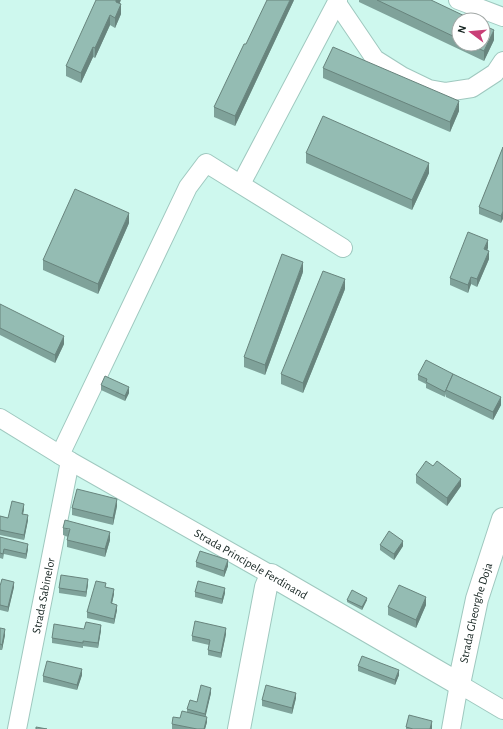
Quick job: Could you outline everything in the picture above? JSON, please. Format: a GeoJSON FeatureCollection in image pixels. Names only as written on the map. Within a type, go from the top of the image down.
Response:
{"type":"FeatureCollection","features":[{"type":"Feature","properties":{"kind":"main road","name":"Strada Gheorghe Doja"},"geometry":{"type":"LineString","coordinates":[[459,684],[478,599],[503,520]]}},
{"type":"Feature","properties":{"kind":"main road","name":"Strada Principele Ferdinand"},"geometry":{"type":"LineString","coordinates":[[272,575],[459,684]]}},
{"type":"Feature","properties":{"kind":"main road"},"geometry":{"type":"LineString","coordinates":[[239,729],[266,587],[272,575]]}},
{"type":"Feature","properties":{"kind":"street"},"geometry":{"type":"LineString","coordinates":[[458,0],[503,17]]}},
{"type":"Feature","properties":{"kind":"street"},"geometry":{"type":"LineString","coordinates":[[343,248],[241,184],[337,2],[375,59],[402,76],[429,89],[446,92],[472,88],[495,73],[503,61]]}},
{"type":"Feature","properties":{"kind":"street","name":"Strada Sabinelor"},"geometry":{"type":"LineString","coordinates":[[16,729],[65,458],[188,187],[206,163],[241,184]]}},
{"type":"Feature","properties":{"kind":"street","name":"Strada Principele Ferdinand"},"geometry":{"type":"LineString","coordinates":[[0,418],[65,458],[272,575]]}},
{"type":"Feature","properties":{"kind":"street"},"geometry":{"type":"LineString","coordinates":[[452,729],[459,684]]}},
{"type":"Feature","properties":{"kind":"street","name":"Strada Principele Ferdinand"},"geometry":{"type":"LineString","coordinates":[[459,684],[503,710]]}},
{"type":"Feature","properties":{"kind":"building"},"geometry":{"type":"Polygon","coordinates":[[[96,0],[116,0],[116,2],[121,4],[115,18],[110,15],[95,48],[93,47],[81,73],[66,66],[96,0]]]}},
{"type":"Feature","properties":{"kind":"building"},"geometry":{"type":"Polygon","coordinates":[[[267,0],[290,0],[235,116],[214,107],[267,0]]]}},
{"type":"Feature","properties":{"kind":"building"},"geometry":{"type":"Polygon","coordinates":[[[377,0],[431,0],[456,12],[451,12],[451,35],[377,0]]]}},
{"type":"Feature","properties":{"kind":"building"},"geometry":{"type":"Polygon","coordinates":[[[491,29],[494,30],[491,36],[491,29]]]}},
{"type":"Feature","properties":{"kind":"building"},"geometry":{"type":"Polygon","coordinates":[[[333,47],[459,101],[450,122],[323,68],[333,47]]]}},
{"type":"Feature","properties":{"kind":"building"},"geometry":{"type":"Polygon","coordinates":[[[323,116],[429,163],[412,200],[306,153],[323,116]]]}},
{"type":"Feature","properties":{"kind":"building"},"geometry":{"type":"Polygon","coordinates":[[[503,147],[503,211],[501,216],[479,207],[503,147]]]}},
{"type":"Feature","properties":{"kind":"building"},"geometry":{"type":"Polygon","coordinates":[[[75,189],[129,213],[98,284],[43,260],[75,189]]]}},
{"type":"Feature","properties":{"kind":"building"},"geometry":{"type":"Polygon","coordinates":[[[468,232],[488,240],[484,249],[489,251],[477,279],[471,277],[468,285],[450,278],[468,232]]]}},
{"type":"Feature","properties":{"kind":"building"},"geometry":{"type":"Polygon","coordinates":[[[282,254],[303,262],[265,365],[244,357],[282,254]]]}},
{"type":"Feature","properties":{"kind":"building"},"geometry":{"type":"Polygon","coordinates":[[[323,271],[345,279],[303,383],[281,374],[323,271]]]}},
{"type":"Feature","properties":{"kind":"building"},"geometry":{"type":"Polygon","coordinates":[[[0,304],[64,336],[55,355],[0,328],[0,304]]]}},
{"type":"Feature","properties":{"kind":"building"},"geometry":{"type":"Polygon","coordinates":[[[426,360],[453,374],[445,392],[426,382],[427,379],[418,375],[426,360]]]}},
{"type":"Feature","properties":{"kind":"building"},"geometry":{"type":"Polygon","coordinates":[[[453,374],[501,397],[493,412],[446,390],[453,374]]]}},
{"type":"Feature","properties":{"kind":"building"},"geometry":{"type":"Polygon","coordinates":[[[105,376],[129,387],[125,396],[101,385],[105,376]]]}},
{"type":"Feature","properties":{"kind":"building"},"geometry":{"type":"Polygon","coordinates":[[[426,461],[433,466],[437,461],[461,479],[447,498],[416,475],[426,461]]]}},
{"type":"Feature","properties":{"kind":"building"},"geometry":{"type":"Polygon","coordinates":[[[77,489],[117,499],[113,518],[72,508],[77,489]]]}},
{"type":"Feature","properties":{"kind":"building"},"geometry":{"type":"Polygon","coordinates":[[[12,501],[24,504],[22,514],[28,515],[24,535],[0,530],[0,516],[8,518],[12,501]]]}},
{"type":"Feature","properties":{"kind":"building"},"geometry":{"type":"Polygon","coordinates":[[[65,520],[110,532],[105,549],[67,540],[70,529],[63,528],[65,520]]]}},
{"type":"Feature","properties":{"kind":"building"},"geometry":{"type":"Polygon","coordinates":[[[389,531],[403,541],[394,554],[380,545],[389,531]]]}},
{"type":"Feature","properties":{"kind":"building"},"geometry":{"type":"Polygon","coordinates":[[[0,537],[28,544],[26,554],[4,549],[3,554],[0,553],[0,537]]]}},
{"type":"Feature","properties":{"kind":"building"},"geometry":{"type":"Polygon","coordinates":[[[200,551],[228,560],[224,571],[196,562],[200,551]]]}},
{"type":"Feature","properties":{"kind":"building"},"geometry":{"type":"Polygon","coordinates":[[[61,575],[88,579],[86,592],[59,588],[61,575]]]}},
{"type":"Feature","properties":{"kind":"building"},"geometry":{"type":"Polygon","coordinates":[[[2,579],[14,582],[8,607],[0,605],[0,586],[2,579]]]}},
{"type":"Feature","properties":{"kind":"building"},"geometry":{"type":"Polygon","coordinates":[[[96,581],[106,583],[105,587],[114,589],[111,603],[117,605],[114,619],[87,612],[96,581]]]}},
{"type":"Feature","properties":{"kind":"building"},"geometry":{"type":"Polygon","coordinates":[[[198,581],[225,588],[222,599],[195,592],[198,581]]]}},
{"type":"Feature","properties":{"kind":"building"},"geometry":{"type":"Polygon","coordinates":[[[399,585],[426,597],[416,620],[388,607],[399,585]]]}},
{"type":"Feature","properties":{"kind":"building"},"geometry":{"type":"Polygon","coordinates":[[[352,590],[367,598],[362,607],[347,600],[352,590]]]}},
{"type":"Feature","properties":{"kind":"building"},"geometry":{"type":"Polygon","coordinates":[[[195,621],[226,628],[221,653],[208,650],[210,640],[192,636],[195,621]]]}},
{"type":"Feature","properties":{"kind":"building"},"geometry":{"type":"Polygon","coordinates":[[[86,622],[101,625],[98,643],[83,641],[83,643],[52,638],[54,624],[84,629],[86,622]]]}},
{"type":"Feature","properties":{"kind":"building"},"geometry":{"type":"Polygon","coordinates":[[[0,628],[5,629],[2,645],[0,644],[0,628]]]}},
{"type":"Feature","properties":{"kind":"building"},"geometry":{"type":"Polygon","coordinates":[[[362,656],[399,670],[395,680],[358,666],[362,656]]]}},
{"type":"Feature","properties":{"kind":"building"},"geometry":{"type":"Polygon","coordinates":[[[47,661],[82,669],[77,685],[43,676],[47,661]]]}},
{"type":"Feature","properties":{"kind":"building"},"geometry":{"type":"Polygon","coordinates":[[[201,685],[211,688],[205,714],[187,709],[190,700],[197,702],[201,685]]]}},
{"type":"Feature","properties":{"kind":"building"},"geometry":{"type":"Polygon","coordinates":[[[266,685],[296,693],[292,708],[262,700],[266,685]]]}},
{"type":"Feature","properties":{"kind":"building"},"geometry":{"type":"Polygon","coordinates":[[[182,711],[207,717],[204,729],[172,724],[173,717],[180,718],[182,711]]]}},
{"type":"Feature","properties":{"kind":"building"},"geometry":{"type":"Polygon","coordinates":[[[409,715],[432,721],[430,729],[413,729],[406,727],[409,715]]]}},
{"type":"Feature","properties":{"kind":"building"},"geometry":{"type":"Polygon","coordinates":[[[36,727],[47,729],[36,729],[36,727]]]}}]}
